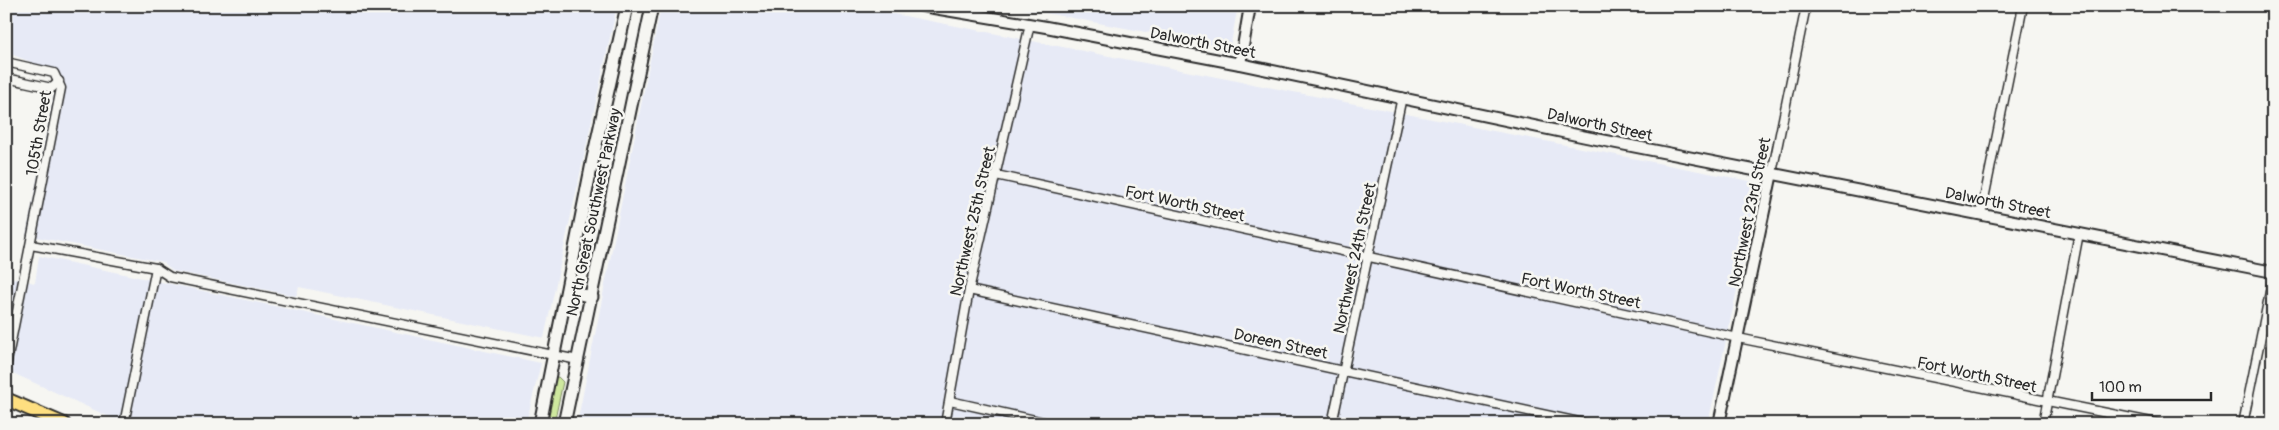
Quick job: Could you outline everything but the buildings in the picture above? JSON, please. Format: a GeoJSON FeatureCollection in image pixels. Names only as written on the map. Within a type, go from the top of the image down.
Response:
{"type":"FeatureCollection","features":[{"type":"Feature","properties":{"kind":"main road","name":"North Great Southwest Parkway"},"geometry":{"type":"LineString","coordinates":[[540,424],[593,158],[627,6]]}},
{"type":"Feature","properties":{"kind":"main road","name":"North Great Southwest Parkway"},"geometry":{"type":"LineString","coordinates":[[564,424],[652,6]]}},
{"type":"Feature","properties":{"kind":"main road"},"geometry":{"type":"LineString","coordinates":[[567,291],[592,296]]}},
{"type":"Feature","properties":{"kind":"main road"},"geometry":{"type":"LineString","coordinates":[[6,399],[64,424]]}},
{"type":"Feature","properties":{"kind":"street","name":"Dalworth Street"},"geometry":{"type":"LineString","coordinates":[[922,6],[950,9],[1240,64],[1586,137],[2273,272]]}},
{"type":"Feature","properties":{"kind":"street"},"geometry":{"type":"LineString","coordinates":[[1240,64],[1250,6]]}},
{"type":"Feature","properties":{"kind":"street","name":"Northwest 23rd Street"},"geometry":{"type":"LineString","coordinates":[[1719,424],[1806,6]]}},
{"type":"Feature","properties":{"kind":"street"},"geometry":{"type":"LineString","coordinates":[[1981,214],[2023,6]]}},
{"type":"Feature","properties":{"kind":"street","name":"Northwest 25th Street"},"geometry":{"type":"LineString","coordinates":[[945,424],[969,290],[1030,24]]}},
{"type":"Feature","properties":{"kind":"street"},"geometry":{"type":"LineString","coordinates":[[6,62],[54,73],[59,81],[52,88],[10,79],[17,65]]}},
{"type":"Feature","properties":{"kind":"street","name":"105th Street"},"geometry":{"type":"LineString","coordinates":[[6,367],[61,88],[59,81]]}},
{"type":"Feature","properties":{"kind":"street","name":"Northwest 24th Street"},"geometry":{"type":"LineString","coordinates":[[1332,424],[1402,97]]}},
{"type":"Feature","properties":{"kind":"street","name":"Fort Worth Street"},"geometry":{"type":"LineString","coordinates":[[996,175],[1738,338],[2161,424]]}},
{"type":"Feature","properties":{"kind":"street"},"geometry":{"type":"LineString","coordinates":[[2043,424],[2079,233]]}},
{"type":"Feature","properties":{"kind":"street"},"geometry":{"type":"LineString","coordinates":[[31,245],[156,268],[170,277],[578,360]]}},
{"type":"Feature","properties":{"kind":"street"},"geometry":{"type":"LineString","coordinates":[[124,424],[156,268]]}},
{"type":"Feature","properties":{"kind":"street"},"geometry":{"type":"LineString","coordinates":[[2243,424],[2273,278]]}},
{"type":"Feature","properties":{"kind":"street","name":"Doreen Street"},"geometry":{"type":"LineString","coordinates":[[969,290],[1588,424]]}},
{"type":"Feature","properties":{"kind":"street"},"geometry":{"type":"LineString","coordinates":[[950,401],[1053,424]]}},
{"type":"Feature","properties":{"kind":"shaded area"},"geometry":{"type":"Polygon","coordinates":[[[6,6],[617,6],[544,338],[299,287],[296,296],[173,271],[163,262],[26,235],[58,73],[6,52],[6,6]]]}},
{"type":"Feature","properties":{"kind":"shaded area"},"geometry":{"type":"Polygon","coordinates":[[[661,6],[853,6],[1760,183],[1708,424],[577,424],[661,6]]]}},
{"type":"Feature","properties":{"kind":"shaded area"},"geometry":{"type":"Polygon","coordinates":[[[1009,6],[1238,6],[1230,48],[1009,6]]]}},
{"type":"Feature","properties":{"kind":"shaded area"},"geometry":{"type":"Polygon","coordinates":[[[39,256],[541,363],[526,424],[125,424],[6,370],[6,277],[35,283],[39,256]]]}},
{"type":"Feature","properties":{"kind":"green space"},"geometry":{"type":"Polygon","coordinates":[[[558,377],[563,382],[554,424],[543,424],[554,378],[558,377]]]}}]}
